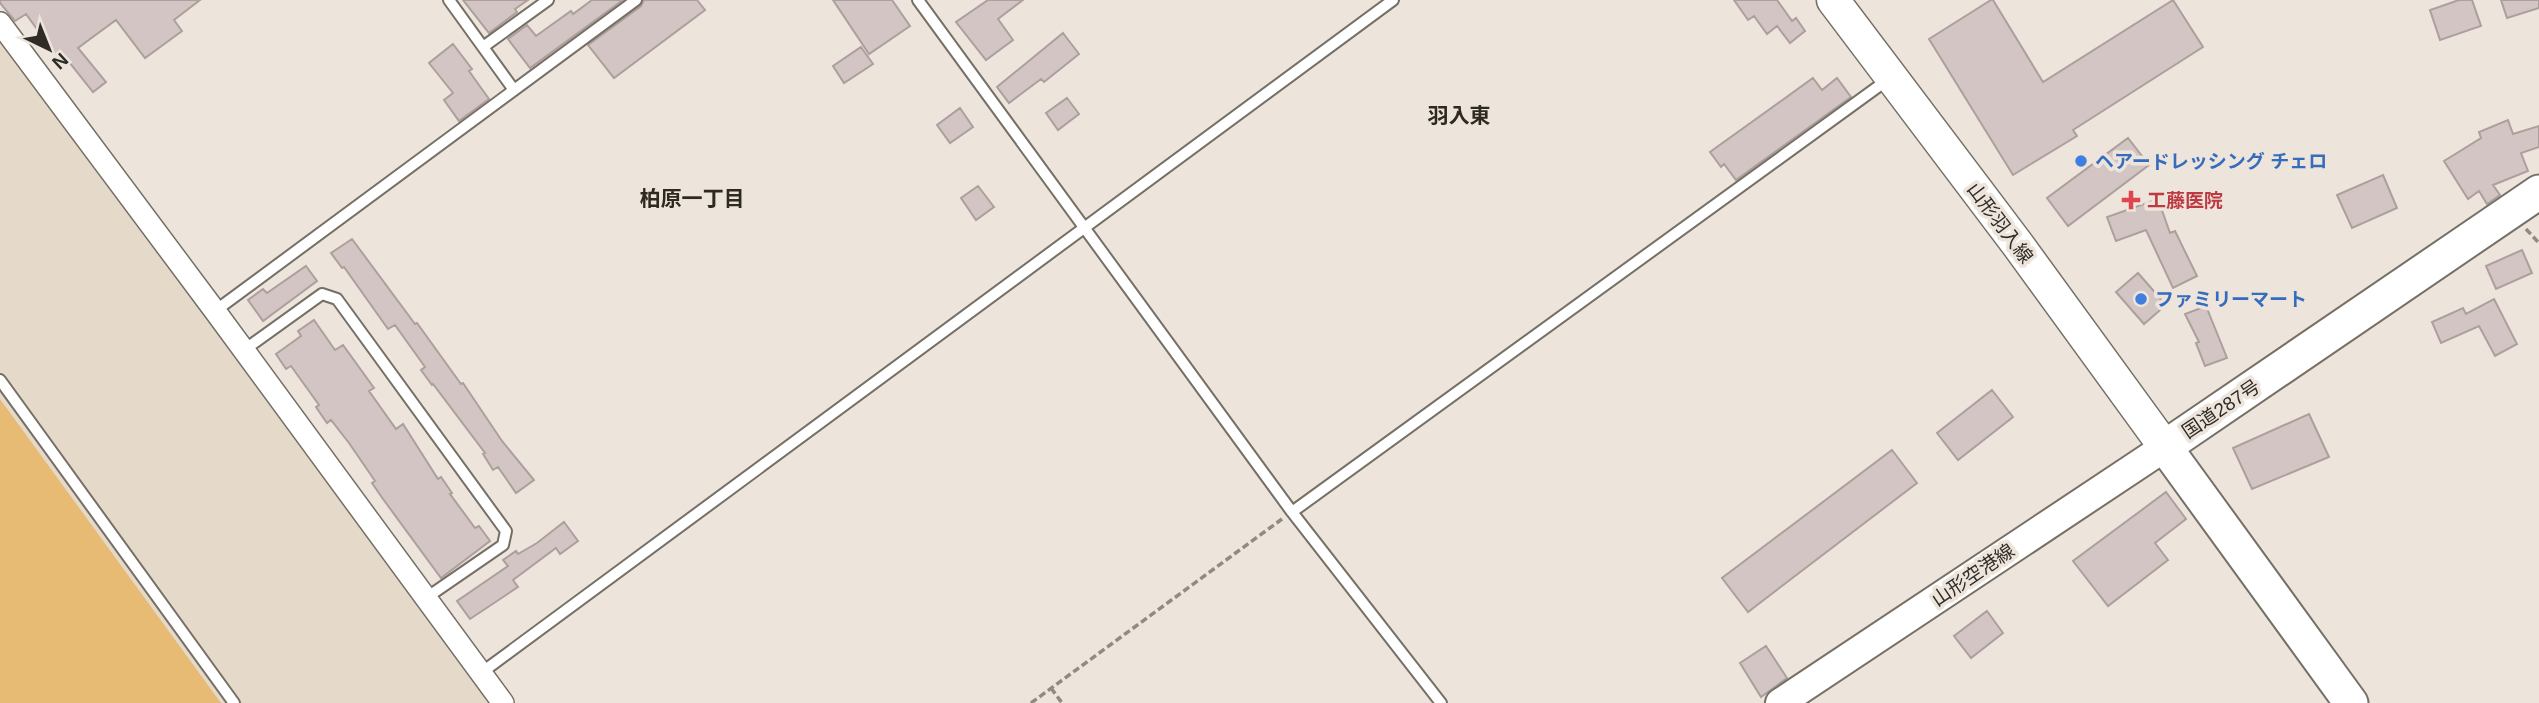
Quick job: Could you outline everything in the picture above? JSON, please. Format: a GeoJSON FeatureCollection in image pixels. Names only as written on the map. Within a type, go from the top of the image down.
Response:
{"type":"FeatureCollection","features":[{"type":"Feature","properties":{"kind":"highway","name":"国道287号"},"geometry":{"type":"LineString","coordinates":[[2351,703],[2165,447],[2539,192]]}},
{"type":"Feature","properties":{"kind":"main road","name":"山形羽入線"},"geometry":{"type":"LineString","coordinates":[[1833,0],[2165,447]]}},
{"type":"Feature","properties":{"kind":"main road","name":"山形空港線"},"geometry":{"type":"LineString","coordinates":[[1780,703],[2165,447]]}},
{"type":"Feature","properties":{"kind":"street"},"geometry":{"type":"LineString","coordinates":[[0,23],[503,703]]}},
{"type":"Feature","properties":{"kind":"lane"},"geometry":{"type":"LineString","coordinates":[[449,0],[514,90]]}},
{"type":"Feature","properties":{"kind":"lane"},"geometry":{"type":"LineString","coordinates":[[483,47],[548,0]]}},
{"type":"Feature","properties":{"kind":"lane"},"geometry":{"type":"LineString","coordinates":[[215,311],[636,0]]}},
{"type":"Feature","properties":{"kind":"lane"},"geometry":{"type":"LineString","coordinates":[[918,0],[1292,512],[1441,703]]}},
{"type":"Feature","properties":{"kind":"lane"},"geometry":{"type":"LineString","coordinates":[[481,673],[1393,0]]}},
{"type":"Feature","properties":{"kind":"lane"},"geometry":{"type":"LineString","coordinates":[[1292,512],[1890,78]]}},
{"type":"Feature","properties":{"kind":"lane"},"geometry":{"type":"LineString","coordinates":[[244,350],[322,294],[337,299],[506,531],[503,545],[426,598]]}},
{"type":"Feature","properties":{"kind":"lane"},"geometry":{"type":"LineString","coordinates":[[0,380],[234,703]]}},
{"type":"Feature","properties":{"kind":"path"},"geometry":{"type":"LineString","coordinates":[[1031,703],[1292,512]]}},
{"type":"Feature","properties":{"kind":"path"},"geometry":{"type":"LineString","coordinates":[[1051,688],[1062,703]]}},
{"type":"Feature","properties":{"kind":"shaded area"},"geometry":{"type":"Polygon","coordinates":[[[0,35],[495,703],[0,703],[0,35]]]}},
{"type":"Feature","properties":{"kind":"shaded area"},"geometry":{"type":"Polygon","coordinates":[[[0,399],[221,703],[0,703],[0,399]]]}},
{"type":"Feature","properties":{"kind":"building"},"geometry":{"type":"Polygon","coordinates":[[[0,0],[200,0],[174,20],[182,31],[145,58],[116,20],[78,48],[106,82],[93,92],[65,57],[60,61],[26,14],[15,21],[0,0]]]}},
{"type":"Feature","properties":{"kind":"building"},"geometry":{"type":"Polygon","coordinates":[[[463,0],[528,0],[489,33],[463,0]]]}},
{"type":"Feature","properties":{"kind":"building"},"geometry":{"type":"Polygon","coordinates":[[[592,0],[623,0],[530,68],[508,39],[527,25],[536,36],[571,11],[573,14],[592,0]]]}},
{"type":"Feature","properties":{"kind":"building"},"geometry":{"type":"Polygon","coordinates":[[[644,0],[697,0],[705,10],[614,78],[588,45],[641,6],[644,0]]]}},
{"type":"Feature","properties":{"kind":"building"},"geometry":{"type":"Polygon","coordinates":[[[833,0],[892,0],[910,26],[869,54],[833,0]]]}},
{"type":"Feature","properties":{"kind":"building"},"geometry":{"type":"Polygon","coordinates":[[[988,0],[1023,0],[998,19],[1013,40],[986,60],[956,22],[988,0]]]}},
{"type":"Feature","properties":{"kind":"building"},"geometry":{"type":"Polygon","coordinates":[[[1734,0],[1777,0],[1792,21],[1796,18],[1805,31],[1790,43],[1777,26],[1767,34],[1754,16],[1748,20],[1734,0]]]}},
{"type":"Feature","properties":{"kind":"building"},"geometry":{"type":"Polygon","coordinates":[[[1991,0],[2043,82],[2173,0],[2203,47],[2073,130],[2077,136],[2013,175],[1929,39],[1991,0]]]}},
{"type":"Feature","properties":{"kind":"building"},"geometry":{"type":"Polygon","coordinates":[[[2459,0],[2472,0],[2481,26],[2440,40],[2430,10],[2459,0]]]}},
{"type":"Feature","properties":{"kind":"building"},"geometry":{"type":"Polygon","coordinates":[[[2501,0],[2539,0],[2539,8],[2507,18],[2501,0]]]}},
{"type":"Feature","properties":{"kind":"building"},"geometry":{"type":"Polygon","coordinates":[[[1063,33],[1079,54],[1044,82],[1041,79],[1009,103],[997,87],[1063,33]]]}},
{"type":"Feature","properties":{"kind":"building"},"geometry":{"type":"Polygon","coordinates":[[[453,44],[472,69],[469,71],[489,99],[459,121],[444,100],[453,93],[429,63],[453,44]]]}},
{"type":"Feature","properties":{"kind":"building"},"geometry":{"type":"Polygon","coordinates":[[[861,47],[873,64],[844,83],[833,66],[861,47]]]}},
{"type":"Feature","properties":{"kind":"building"},"geometry":{"type":"Polygon","coordinates":[[[1813,78],[1822,90],[1837,78],[1851,97],[1736,180],[1724,164],[1721,167],[1710,152],[1813,78]]]}},
{"type":"Feature","properties":{"kind":"building"},"geometry":{"type":"Polygon","coordinates":[[[1067,98],[1079,114],[1058,130],[1046,113],[1067,98]]]}},
{"type":"Feature","properties":{"kind":"building"},"geometry":{"type":"Polygon","coordinates":[[[960,108],[973,127],[950,143],[937,125],[960,108]]]}},
{"type":"Feature","properties":{"kind":"building"},"geometry":{"type":"Polygon","coordinates":[[[2508,120],[2513,134],[2539,126],[2539,147],[2521,153],[2528,171],[2493,185],[2500,195],[2487,204],[2479,191],[2468,199],[2444,161],[2481,138],[2479,132],[2508,120]]]}},
{"type":"Feature","properties":{"kind":"building"},"geometry":{"type":"Polygon","coordinates":[[[2128,138],[2149,165],[2068,226],[2047,198],[2128,138]]]}},
{"type":"Feature","properties":{"kind":"building"},"geometry":{"type":"Polygon","coordinates":[[[2383,175],[2397,208],[2352,228],[2337,195],[2383,175]]]}},
{"type":"Feature","properties":{"kind":"building"},"geometry":{"type":"Polygon","coordinates":[[[978,186],[994,207],[976,220],[961,198],[978,186]]]}},
{"type":"Feature","properties":{"kind":"building"},"geometry":{"type":"Polygon","coordinates":[[[2158,199],[2170,233],[2175,231],[2197,276],[2173,288],[2146,230],[2116,241],[2107,217],[2158,199]]]}},
{"type":"Feature","properties":{"kind":"building"},"geometry":{"type":"Polygon","coordinates":[[[352,239],[534,480],[516,493],[498,467],[493,470],[483,454],[485,453],[421,370],[425,367],[395,325],[388,329],[331,253],[352,239]]]}},
{"type":"Feature","properties":{"kind":"building"},"geometry":{"type":"Polygon","coordinates":[[[2522,250],[2532,273],[2496,289],[2486,266],[2522,250]]]}},
{"type":"Feature","properties":{"kind":"building"},"geometry":{"type":"Polygon","coordinates":[[[306,266],[317,281],[263,321],[248,300],[263,289],[267,293],[306,266]]]}},
{"type":"Feature","properties":{"kind":"building","name":"ファミリーマート"},"geometry":{"type":"Polygon","coordinates":[[[2138,273],[2166,305],[2144,324],[2116,292],[2138,273]]]}},
{"type":"Feature","properties":{"kind":"building"},"geometry":{"type":"Polygon","coordinates":[[[2494,299],[2517,344],[2495,356],[2479,326],[2441,343],[2432,322],[2463,308],[2466,314],[2494,299]]]}},
{"type":"Feature","properties":{"kind":"building"},"geometry":{"type":"Polygon","coordinates":[[[2206,306],[2227,358],[2205,366],[2196,343],[2199,342],[2185,314],[2206,306]]]}},
{"type":"Feature","properties":{"kind":"building"},"geometry":{"type":"Polygon","coordinates":[[[314,320],[335,350],[343,345],[374,388],[369,391],[396,429],[403,424],[438,479],[441,477],[475,528],[479,526],[490,541],[441,578],[372,483],[375,481],[349,443],[331,420],[327,423],[316,407],[319,405],[291,366],[286,369],[276,354],[301,336],[298,331],[314,320]]]}},
{"type":"Feature","properties":{"kind":"building"},"geometry":{"type":"Polygon","coordinates":[[[1992,390],[2013,417],[1958,460],[1937,433],[1992,390]]]}},
{"type":"Feature","properties":{"kind":"building"},"geometry":{"type":"Polygon","coordinates":[[[2309,414],[2329,457],[2252,489],[2233,448],[2309,414]]]}},
{"type":"Feature","properties":{"kind":"building"},"geometry":{"type":"Polygon","coordinates":[[[1892,450],[1917,483],[1748,612],[1722,578],[1892,450]]]}},
{"type":"Feature","properties":{"kind":"building"},"geometry":{"type":"Polygon","coordinates":[[[2166,492],[2186,519],[2155,543],[2168,560],[2108,606],[2073,561],[2166,492]]]}},
{"type":"Feature","properties":{"kind":"building"},"geometry":{"type":"Polygon","coordinates":[[[564,522],[578,541],[560,554],[556,548],[513,580],[518,587],[470,619],[457,601],[508,566],[503,560],[516,551],[518,554],[537,543],[564,522]]]}},
{"type":"Feature","properties":{"kind":"building"},"geometry":{"type":"Polygon","coordinates":[[[1987,611],[2003,633],[1971,658],[1954,636],[1987,611]]]}},
{"type":"Feature","properties":{"kind":"building"},"geometry":{"type":"Polygon","coordinates":[[[1766,646],[1787,678],[1761,697],[1740,663],[1766,646]]]}},
{"type":"Feature","properties":{"kind":"place","name":"ヘアードレッシング チェロ"},"geometry":{"type":"Point","coordinates":[2081,161]}},
{"type":"Feature","properties":{"kind":"place","name":"工藤医院"},"geometry":{"type":"Point","coordinates":[2131,200]}},
{"type":"Feature","properties":{"kind":"place","name":"ファミリーマート"},"geometry":{"type":"Point","coordinates":[2141,299]}},
{"type":"Feature","properties":{"kind":"district","name":"羽入東"},"geometry":{"type":"Point","coordinates":[1459,115]}},
{"type":"Feature","properties":{"kind":"district","name":"柏原一丁目"},"geometry":{"type":"Point","coordinates":[692,198]}}]}
